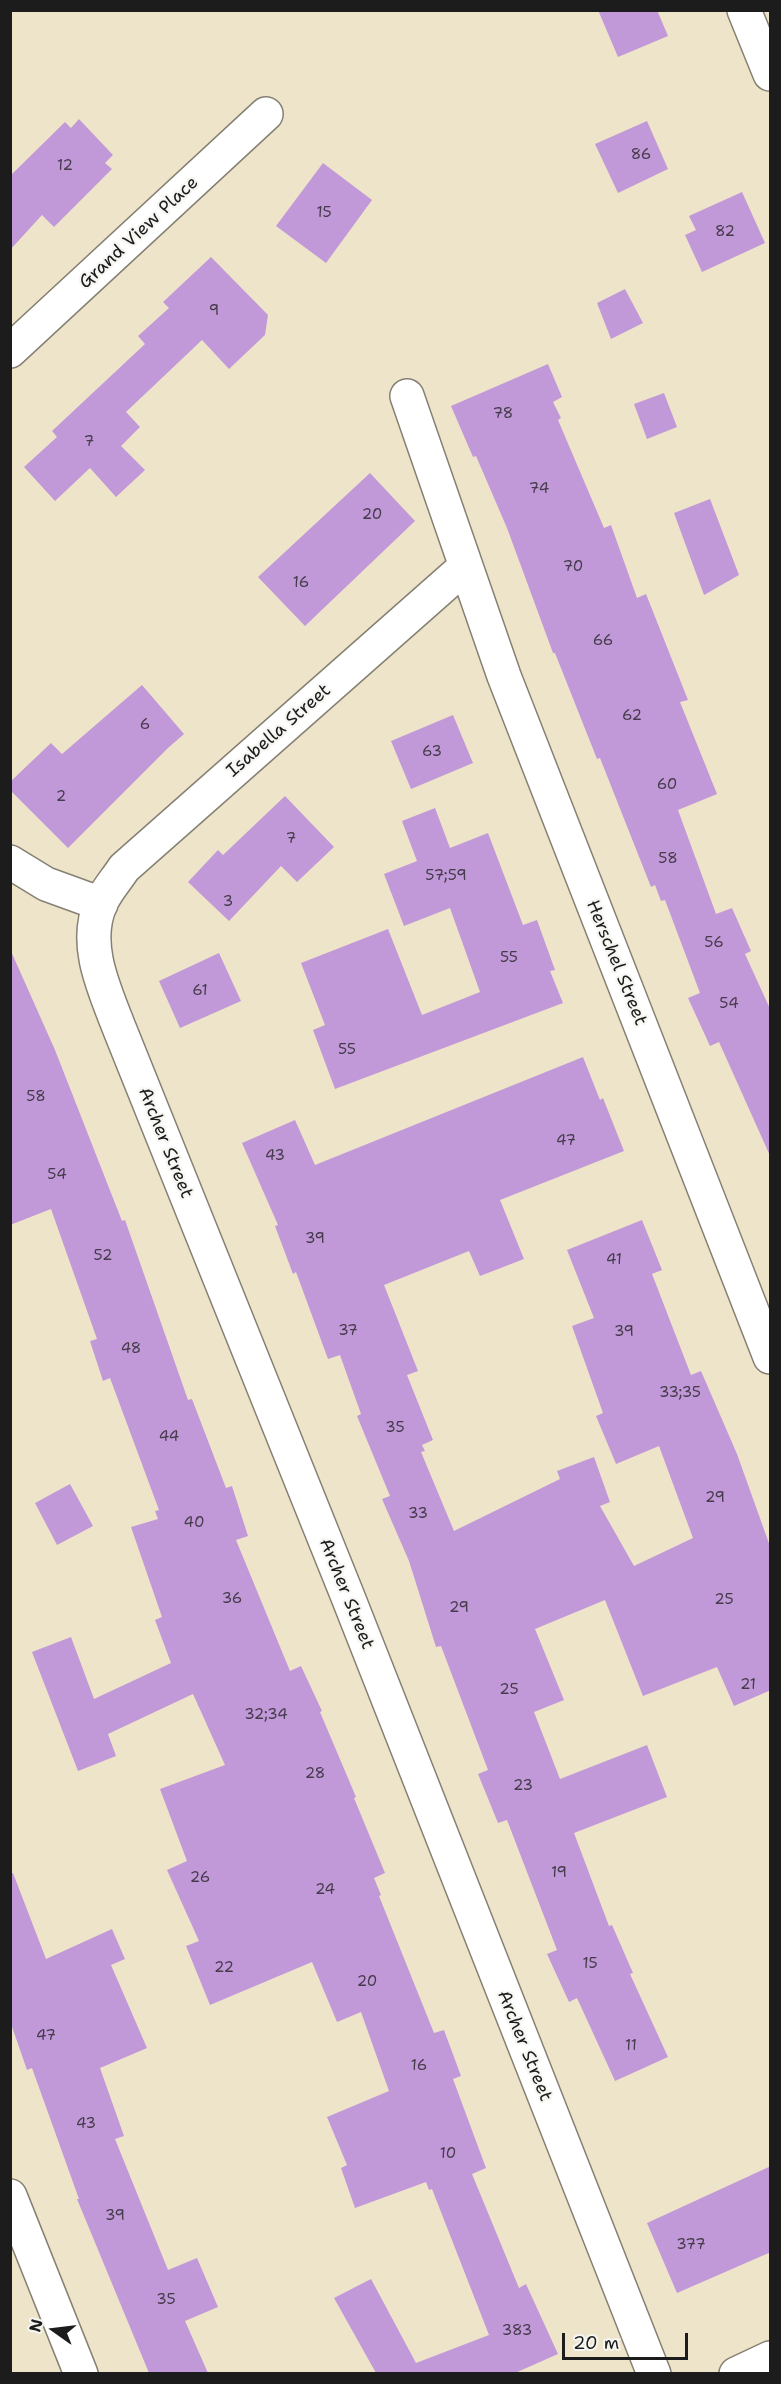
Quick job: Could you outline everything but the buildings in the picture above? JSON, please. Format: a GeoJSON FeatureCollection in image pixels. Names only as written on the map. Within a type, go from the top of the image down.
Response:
{"type":"FeatureCollection","features":[{"type":"Feature","properties":{"kind":"street"},"geometry":{"type":"LineString","coordinates":[[744,10],[771,74]]}},
{"type":"Feature","properties":{"kind":"street","name":"Grand View Place"},"geometry":{"type":"LineString","coordinates":[[10,351],[266,114]]}},
{"type":"Feature","properties":{"kind":"street","name":"Herschel Street"},"geometry":{"type":"LineString","coordinates":[[407,396],[504,676],[771,1357]]}},
{"type":"Feature","properties":{"kind":"street","name":"Isabella Street"},"geometry":{"type":"LineString","coordinates":[[100,904],[124,868],[466,566]]}},
{"type":"Feature","properties":{"kind":"street"},"geometry":{"type":"LineString","coordinates":[[10,862],[46,884],[100,904]]}},
{"type":"Feature","properties":{"kind":"street","name":"Archer Street"},"geometry":{"type":"LineString","coordinates":[[100,904],[93,937],[102,983],[654,2373]]}},
{"type":"Feature","properties":{"kind":"street"},"geometry":{"type":"LineString","coordinates":[[10,2196],[81,2373]]}},
{"type":"Feature","properties":{"kind":"street"},"geometry":{"type":"LineString","coordinates":[[736,2373],[771,2358]]}}]}
